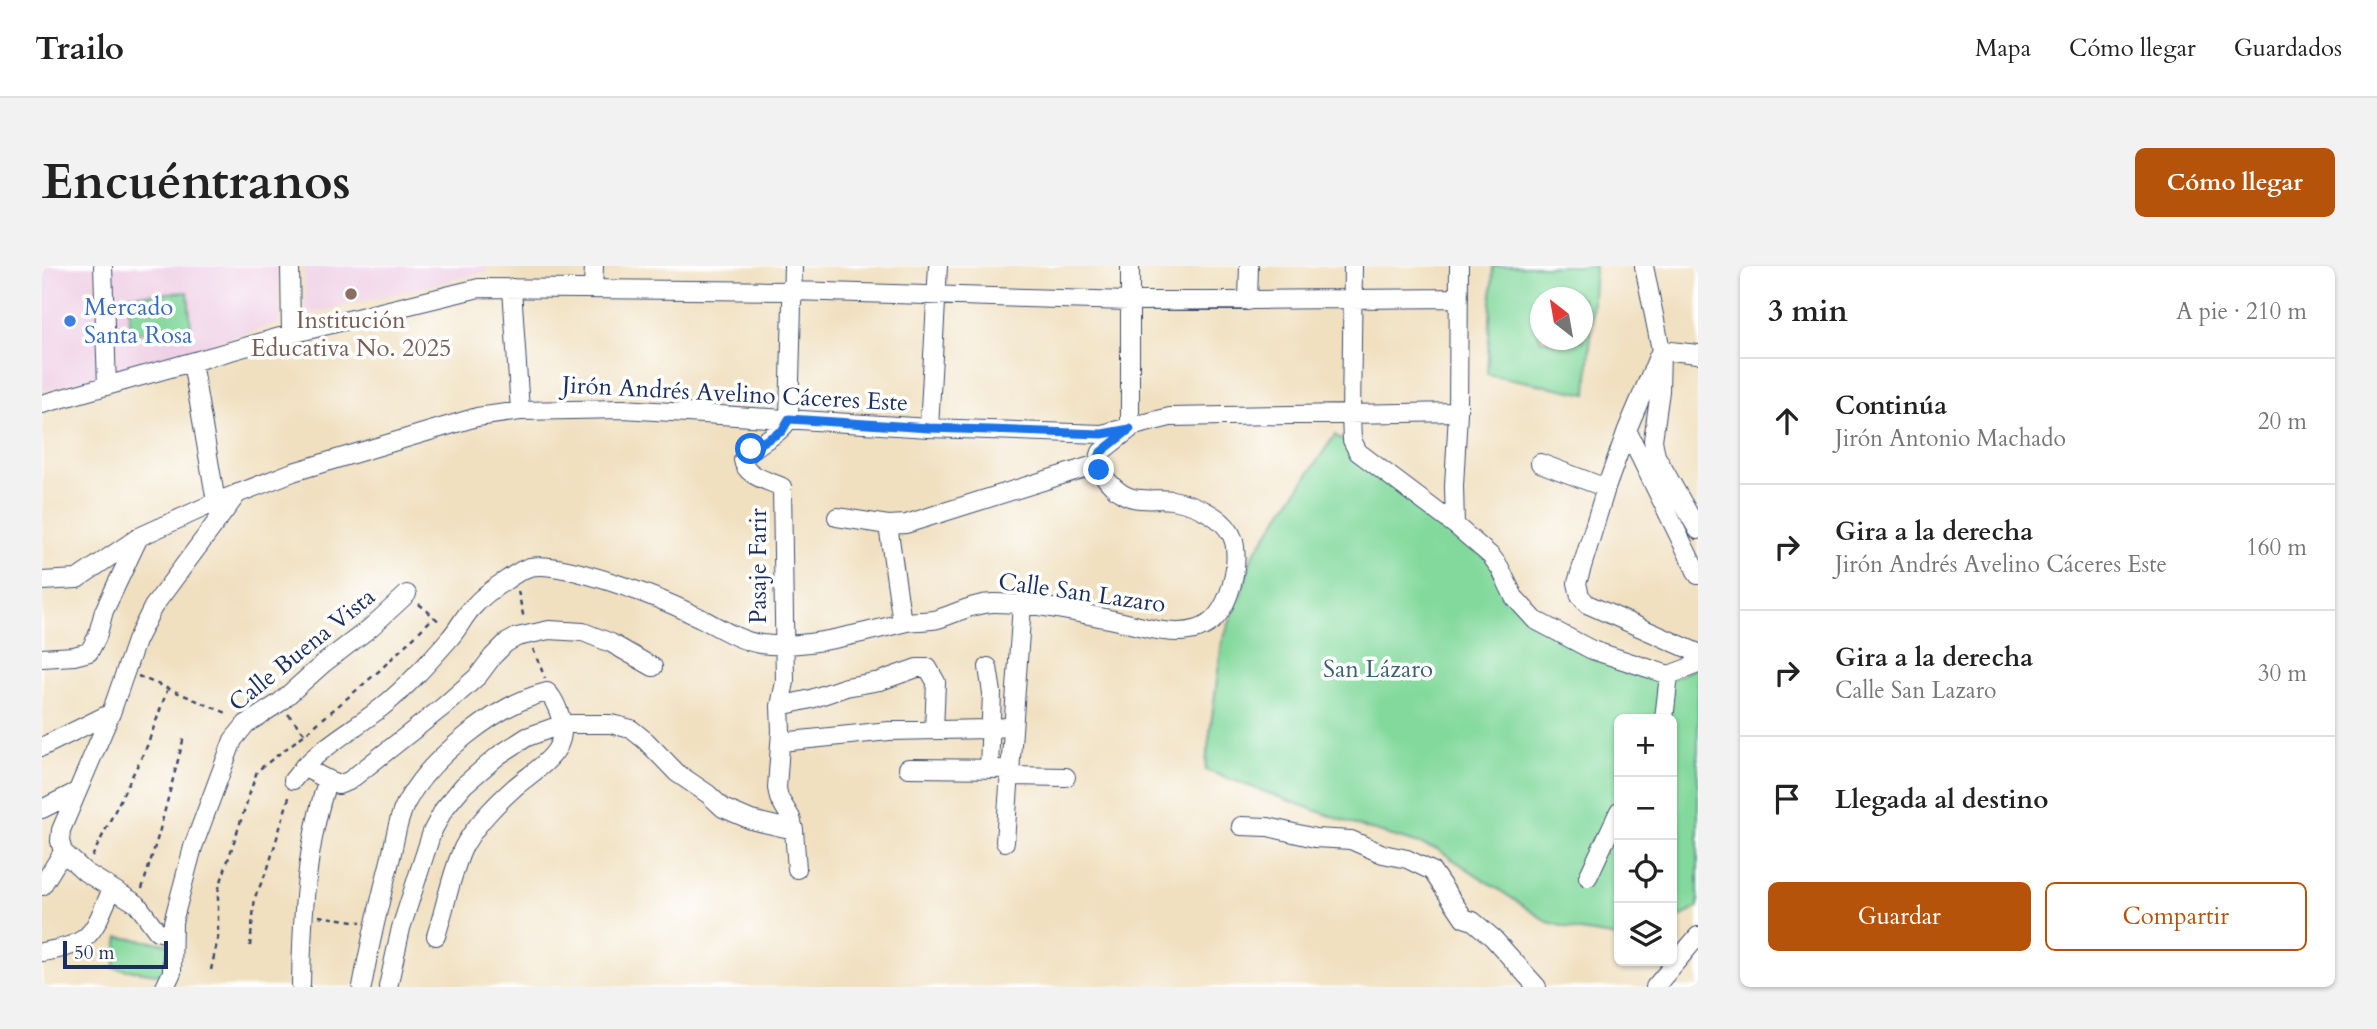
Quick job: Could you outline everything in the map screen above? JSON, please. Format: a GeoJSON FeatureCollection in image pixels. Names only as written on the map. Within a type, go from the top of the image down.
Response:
{"type":"FeatureCollection","features":[{"type":"Feature","properties":{"kind":"street"},"geometry":{"type":"LineString","coordinates":[[103,266],[107,386]]}},
{"type":"Feature","properties":{"kind":"street"},"geometry":{"type":"LineString","coordinates":[[290,266],[291,334]]}},
{"type":"Feature","properties":{"kind":"street"},"geometry":{"type":"LineString","coordinates":[[593,289],[594,266]]}},
{"type":"Feature","properties":{"kind":"street"},"geometry":{"type":"LineString","coordinates":[[789,419],[793,266]]}},
{"type":"Feature","properties":{"kind":"street"},"geometry":{"type":"LineString","coordinates":[[929,428],[938,266]]}},
{"type":"Feature","properties":{"kind":"street"},"geometry":{"type":"LineString","coordinates":[[836,517],[888,525],[906,524],[1097,464],[1101,452],[1130,429],[1130,266]]}},
{"type":"Feature","properties":{"kind":"street"},"geometry":{"type":"LineString","coordinates":[[1248,301],[1249,266]]}},
{"type":"Feature","properties":{"kind":"street"},"geometry":{"type":"LineString","coordinates":[[1353,266],[1351,415],[1352,440],[1357,452],[1455,525],[1491,556],[1514,597],[1535,620],[1592,650],[1669,675],[1698,664]]}},
{"type":"Feature","properties":{"kind":"street"},"geometry":{"type":"LineString","coordinates":[[1455,525],[1460,266]]}},
{"type":"Feature","properties":{"kind":"street"},"geometry":{"type":"LineString","coordinates":[[1644,266],[1661,350],[1660,391],[1653,440],[1656,456],[1698,530]]}},
{"type":"Feature","properties":{"kind":"street"},"geometry":{"type":"LineString","coordinates":[[42,404],[291,334],[479,288],[793,291],[1129,301],[1459,298]]}},
{"type":"Feature","properties":{"kind":"street"},"geometry":{"type":"LineString","coordinates":[[512,288],[520,411]]}},
{"type":"Feature","properties":{"kind":"street"},"geometry":{"type":"LineString","coordinates":[[1661,350],[1698,354]]}},
{"type":"Feature","properties":{"kind":"street"},"geometry":{"type":"LineString","coordinates":[[1661,350],[1606,488],[1577,583],[1580,596],[1587,604],[1698,653]]}},
{"type":"Feature","properties":{"kind":"street"},"geometry":{"type":"LineString","coordinates":[[192,362],[216,502]]}},
{"type":"Feature","properties":{"kind":"street","name":"Jirón Andrés Avelino Cáceres Este"},"geometry":{"type":"LineString","coordinates":[[42,581],[77,579],[139,537],[216,502],[293,472],[461,422],[520,411],[622,409],[929,428],[1102,434],[1170,417],[1458,412]]}},
{"type":"Feature","properties":{"kind":"street","name":"Pasaje Farir"},"geometry":{"type":"LineString","coordinates":[[789,419],[782,431],[751,449],[743,460],[744,467],[749,472],[782,487],[785,682],[780,706],[781,742],[777,788],[794,830]]}},
{"type":"Feature","properties":{"kind":"street"},"geometry":{"type":"LineString","coordinates":[[1627,430],[1698,575]]}},
{"type":"Feature","properties":{"kind":"street"},"geometry":{"type":"LineString","coordinates":[[1540,463],[1606,488]]}},
{"type":"Feature","properties":{"kind":"street","name":"Calle San Lazaro"},"geometry":{"type":"LineString","coordinates":[[298,774],[417,675],[454,634],[485,593],[526,568],[541,565],[591,576],[657,598],[750,642],[783,645],[871,632],[902,623],[932,620],[981,604],[1023,605],[1106,618],[1155,630],[1199,629],[1223,609],[1231,589],[1236,544],[1221,521],[1201,509],[1174,500],[1132,498],[1111,485],[1097,464]]}},
{"type":"Feature","properties":{"kind":"street"},"geometry":{"type":"LineString","coordinates":[[172,935],[157,932],[137,904],[85,872],[63,852],[61,830],[111,713],[136,641],[153,607],[238,493]]}},
{"type":"Feature","properties":{"kind":"street"},"geometry":{"type":"LineString","coordinates":[[888,525],[902,623]]}},
{"type":"Feature","properties":{"kind":"street"},"geometry":{"type":"LineString","coordinates":[[42,657],[74,656],[89,652],[97,637],[104,611],[139,537]]}},
{"type":"Feature","properties":{"kind":"street","name":"Calle Buena Vista"},"geometry":{"type":"LineString","coordinates":[[167,986],[172,972],[173,922],[193,847],[233,740],[257,715],[279,703],[407,594]]}},
{"type":"Feature","properties":{"kind":"street"},"geometry":{"type":"LineString","coordinates":[[1005,842],[1023,605]]}},
{"type":"Feature","properties":{"kind":"street"},"geometry":{"type":"LineString","coordinates":[[298,774],[328,779],[338,785],[344,785],[444,706],[478,676],[499,649],[517,637],[549,630],[583,632],[611,643],[653,667]]}},
{"type":"Feature","properties":{"kind":"street"},"geometry":{"type":"LineString","coordinates":[[988,667],[992,693],[989,768]]}},
{"type":"Feature","properties":{"kind":"street"},"geometry":{"type":"LineString","coordinates":[[780,706],[846,687],[880,681],[918,668],[928,668],[936,682],[934,730]]}},
{"type":"Feature","properties":{"kind":"street"},"geometry":{"type":"LineString","coordinates":[[1665,714],[1669,675]]}},
{"type":"Feature","properties":{"kind":"street"},"geometry":{"type":"LineString","coordinates":[[362,987],[373,923],[407,801],[437,762],[481,724],[524,699],[547,692],[552,696],[563,724],[561,742],[538,771],[516,786],[482,820],[463,849],[436,936]]}},
{"type":"Feature","properties":{"kind":"street"},"geometry":{"type":"LineString","coordinates":[[42,747],[111,713]]}},
{"type":"Feature","properties":{"kind":"street"},"geometry":{"type":"LineString","coordinates":[[388,987],[401,928],[432,831],[444,809],[464,785],[499,755],[527,737],[563,724],[611,724],[631,729],[677,773],[723,808],[751,820],[794,830],[797,869]]}},
{"type":"Feature","properties":{"kind":"street"},"geometry":{"type":"LineString","coordinates":[[781,742],[889,731],[1013,726]]}},
{"type":"Feature","properties":{"kind":"street"},"geometry":{"type":"LineString","coordinates":[[908,768],[989,768],[1011,773],[1066,777]]}},
{"type":"Feature","properties":{"kind":"street"},"geometry":{"type":"LineString","coordinates":[[301,985],[302,914],[317,813],[328,779]]}},
{"type":"Feature","properties":{"kind":"street"},"geometry":{"type":"LineString","coordinates":[[42,809],[76,792]]}},
{"type":"Feature","properties":{"kind":"street"},"geometry":{"type":"LineString","coordinates":[[1588,877],[1614,822]]}},
{"type":"Feature","properties":{"kind":"street"},"geometry":{"type":"LineString","coordinates":[[1241,826],[1268,827],[1315,838],[1351,840],[1407,859],[1432,872],[1464,918],[1474,921],[1537,987]]}},
{"type":"Feature","properties":{"kind":"street"},"geometry":{"type":"LineString","coordinates":[[42,886],[63,852]]}},
{"type":"Feature","properties":{"kind":"street"},"geometry":{"type":"LineString","coordinates":[[42,952],[81,943],[93,932],[112,889]]}},
{"type":"Feature","properties":{"kind":"street"},"geometry":{"type":"LineString","coordinates":[[1658,986],[1692,940],[1698,936]]}},
{"type":"Feature","properties":{"kind":"path"},"geometry":{"type":"LineString","coordinates":[[407,594],[454,634]]}},
{"type":"Feature","properties":{"kind":"path"},"geometry":{"type":"LineString","coordinates":[[126,671],[229,714]]}},
{"type":"Feature","properties":{"kind":"path"},"geometry":{"type":"LineString","coordinates":[[85,872],[147,746],[168,688]]}},
{"type":"Feature","properties":{"kind":"path"},"geometry":{"type":"LineString","coordinates":[[279,703],[305,734]]}},
{"type":"Feature","properties":{"kind":"path"},"geometry":{"type":"LineString","coordinates":[[137,904],[184,737]]}},
{"type":"Feature","properties":{"kind":"path"},"geometry":{"type":"LineString","coordinates":[[250,946],[255,897],[268,868],[298,774]]}},
{"type":"Feature","properties":{"kind":"shaded area","name":"Mercado Santa Rosa"},"geometry":{"type":"Polygon","coordinates":[[[42,266],[94,266],[102,376],[42,391],[42,266]]]}},
{"type":"Feature","properties":{"kind":"shaded area"},"geometry":{"type":"Polygon","coordinates":[[[112,266],[278,266],[279,323],[115,373],[112,266]]]}},
{"type":"Feature","properties":{"kind":"shaded area","name":"Institución Educativa No. 2025"},"geometry":{"type":"Polygon","coordinates":[[[304,266],[487,266],[487,272],[306,315],[304,266]]]}},
{"type":"Feature","properties":{"kind":"green space"},"geometry":{"type":"Polygon","coordinates":[[[1493,266],[1595,266],[1593,298],[1593,287],[1530,287],[1530,350],[1590,350],[1587,394],[1487,374],[1493,266]]]}},
{"type":"Feature","properties":{"kind":"green space"},"geometry":{"type":"Polygon","coordinates":[[[188,292],[191,329],[130,333],[129,295],[188,292]]]}},
{"type":"Feature","properties":{"kind":"green space","name":"San Lázaro"},"geometry":{"type":"Polygon","coordinates":[[[1335,435],[1474,543],[1527,606],[1595,649],[1669,680],[1698,667],[1698,907],[1677,919],[1677,714],[1614,714],[1614,936],[1548,922],[1437,849],[1361,827],[1205,770],[1222,642],[1241,594],[1252,556],[1335,435]]]}},
{"type":"Feature","properties":{"kind":"green space"},"geometry":{"type":"Polygon","coordinates":[[[119,937],[169,944],[164,975],[114,968],[119,937]]]}},
{"type":"Feature","properties":{"kind":"place","name":"Institución Educativa No. 2025"},"geometry":{"type":"Point","coordinates":[351,294]}},
{"type":"Feature","properties":{"kind":"place","name":"Mercado Santa Rosa"},"geometry":{"type":"Point","coordinates":[70,321]}},
{"type":"Feature","properties":{"kind":"route"},"geometry":{"type":"LineString","coordinates":[[751,449],[782,431],[789,419],[929,428],[1102,434],[1130,429],[1101,452],[1097,464],[1099,470]]}}]}
